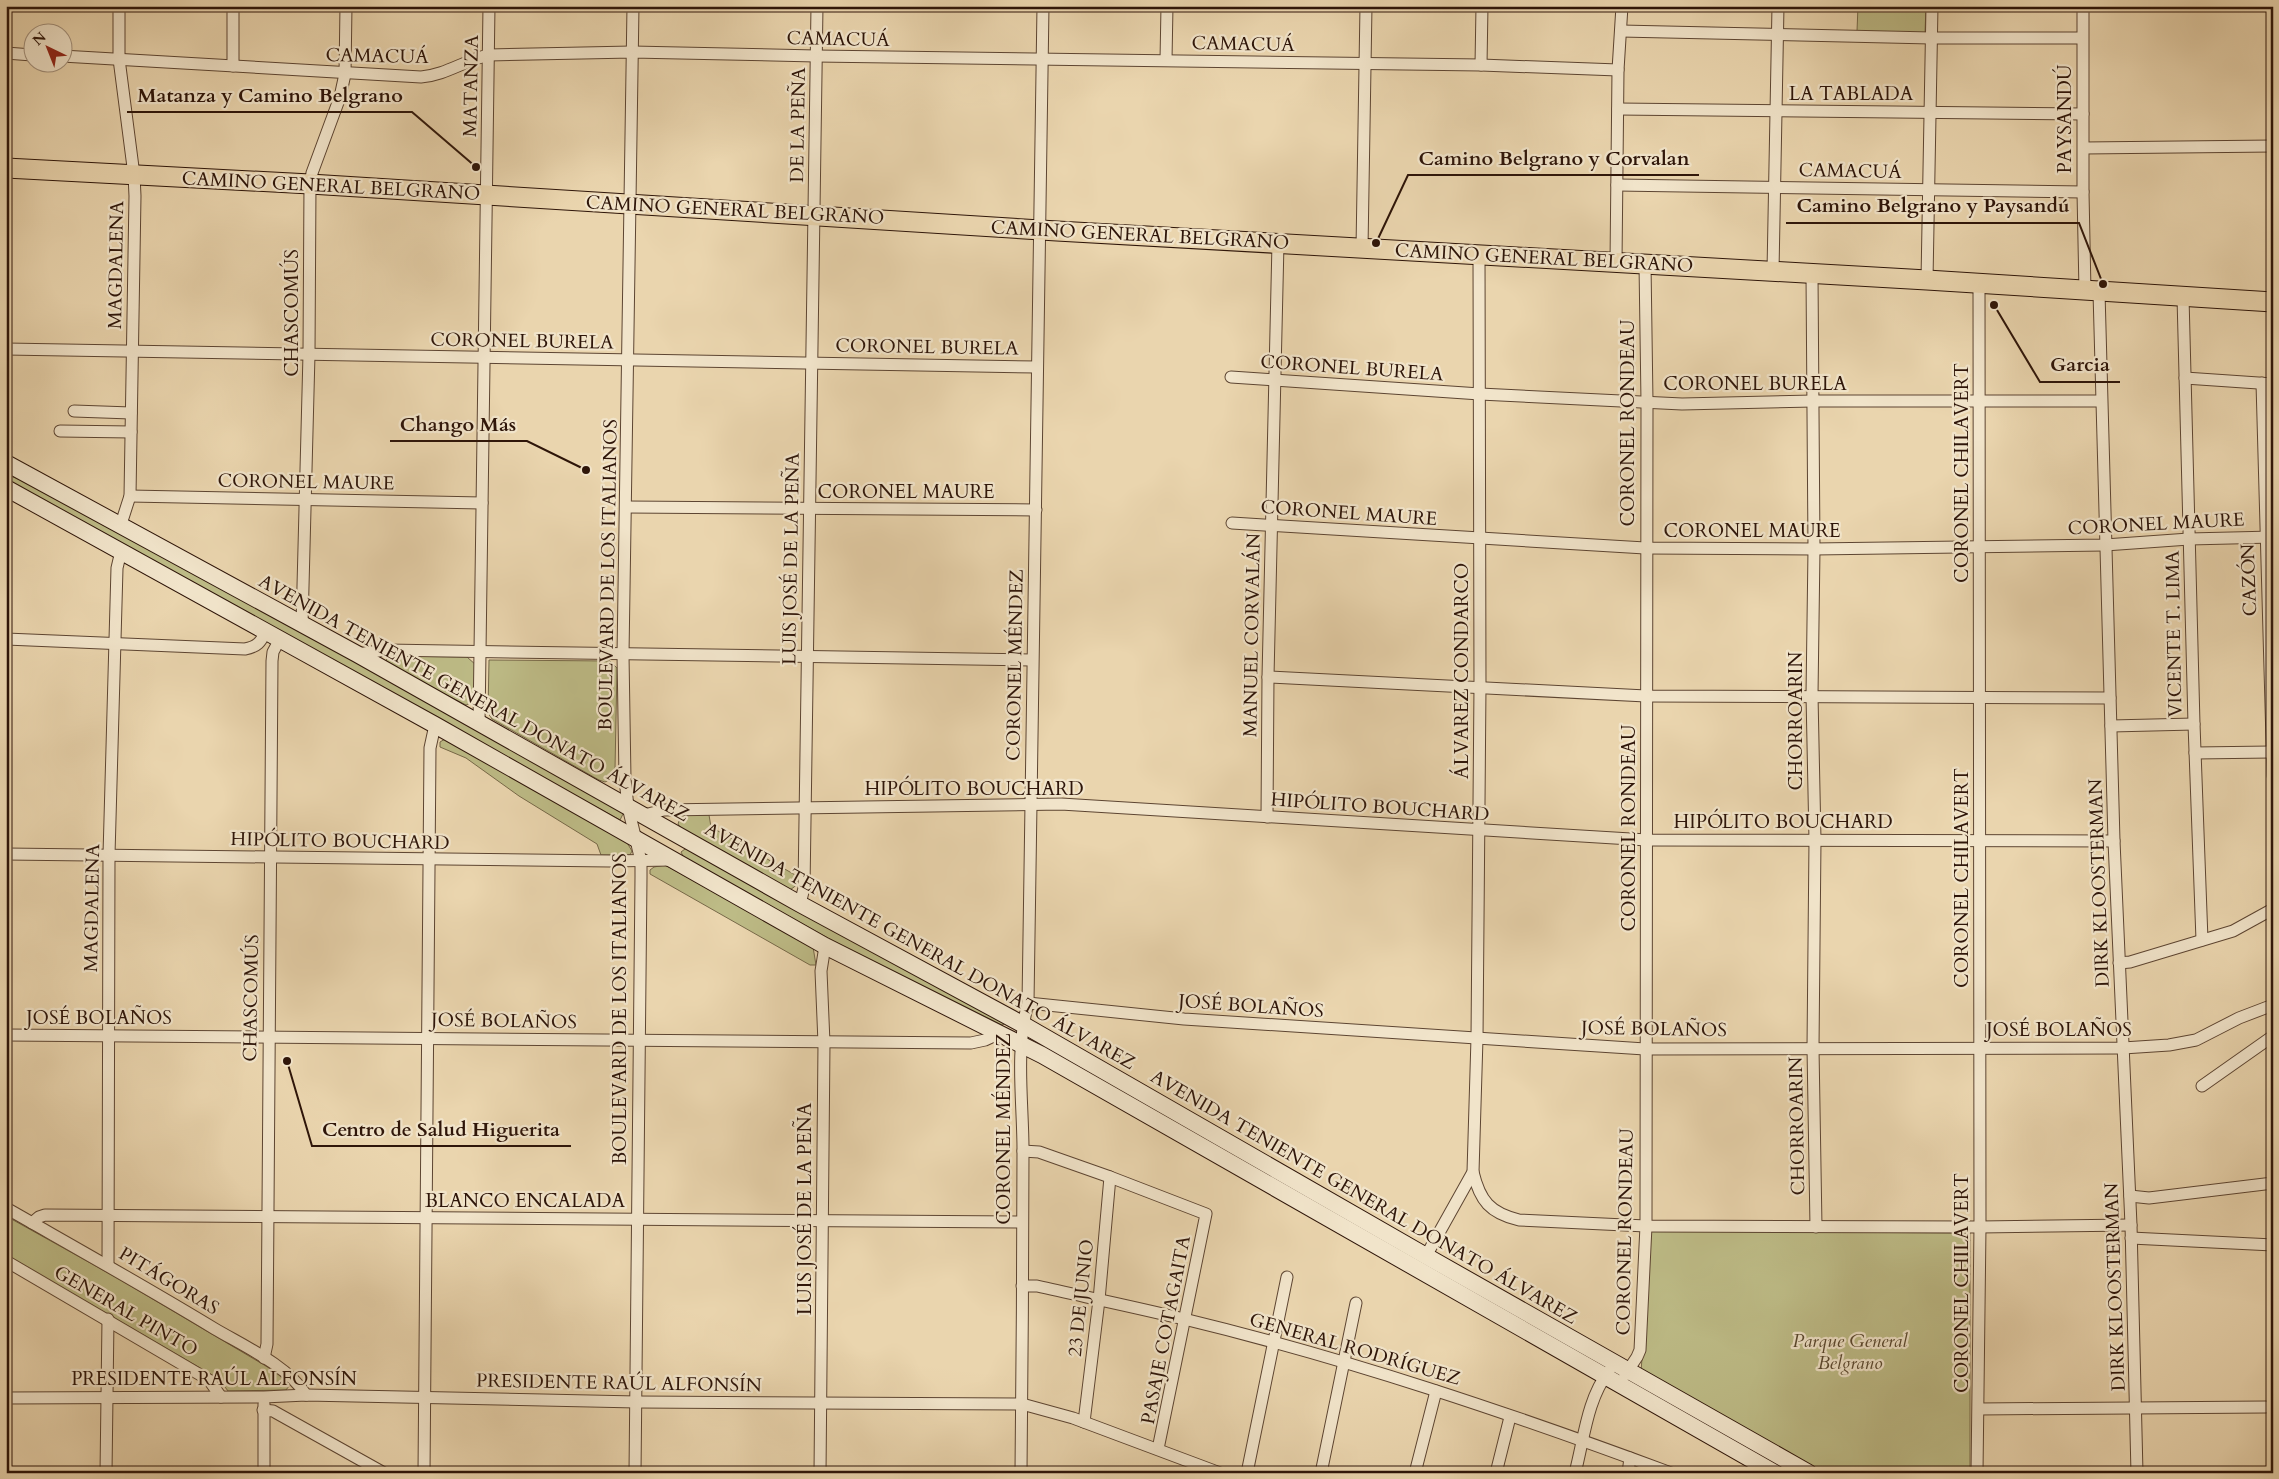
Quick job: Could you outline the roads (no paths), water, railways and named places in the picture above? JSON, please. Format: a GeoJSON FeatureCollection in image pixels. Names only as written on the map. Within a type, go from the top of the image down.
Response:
{"type":"FeatureCollection","features":[{"type":"Feature","properties":{"kind":"main road","name":"CAMINO GENERAL BELGRANO"},"geometry":{"type":"LineString","coordinates":[[6,168],[310,184],[1040,230],[1979,283],[2273,302]]}},
{"type":"Feature","properties":{"kind":"main road","name":"AVENIDA TENIENTE GENERAL DONATO ÁLVAREZ"},"geometry":{"type":"LineString","coordinates":[[6,463],[357,654],[800,904],[1022,1024],[1809,1473]]}},
{"type":"Feature","properties":{"kind":"main road","name":"AVENIDA TENIENTE GENERAL DONATO ÁLVAREZ"},"geometry":{"type":"LineString","coordinates":[[6,488],[121,551],[273,641],[435,725],[825,946],[1021,1044],[1775,1473]]}},
{"type":"Feature","properties":{"kind":"street","name":"MAGDALENA"},"geometry":{"type":"LineString","coordinates":[[119,6],[119,59],[134,175],[130,496],[121,524]]}},
{"type":"Feature","properties":{"kind":"street"},"geometry":{"type":"LineString","coordinates":[[233,6],[233,66]]}},
{"type":"Feature","properties":{"kind":"street","name":"CHASCOMÚS"},"geometry":{"type":"LineString","coordinates":[[302,625],[309,354],[310,184],[312,173],[339,106],[345,74],[346,6]]}},
{"type":"Feature","properties":{"kind":"street","name":"MATANZA"},"geometry":{"type":"LineString","coordinates":[[479,723],[489,6]]}},
{"type":"Feature","properties":{"kind":"street","name":"BOULEVARD DE LOS ITALIANOS"},"geometry":{"type":"LineString","coordinates":[[633,6],[632,204],[623,656],[625,779],[628,807],[641,861],[636,1473]]}},
{"type":"Feature","properties":{"kind":"street","name":"DE LA PEÑA"},"geometry":{"type":"LineString","coordinates":[[815,215],[817,6]]}},
{"type":"Feature","properties":{"kind":"street","name":"CORONEL MÉNDEZ"},"geometry":{"type":"LineString","coordinates":[[1021,1473],[1021,1222],[1023,1151],[1021,1044],[1022,1024],[1028,1004],[1032,660],[1036,510],[1036,367],[1043,6]]}},
{"type":"Feature","properties":{"kind":"street"},"geometry":{"type":"LineString","coordinates":[[1166,60],[1167,6]]}},
{"type":"Feature","properties":{"kind":"street"},"geometry":{"type":"LineString","coordinates":[[1362,248],[1366,6]]}},
{"type":"Feature","properties":{"kind":"street"},"geometry":{"type":"LineString","coordinates":[[1482,6],[1482,65]]}},
{"type":"Feature","properties":{"kind":"street"},"geometry":{"type":"LineString","coordinates":[[1616,263],[1618,70],[1622,6]]}},
{"type":"Feature","properties":{"kind":"street"},"geometry":{"type":"LineString","coordinates":[[1773,271],[1778,6]]}},
{"type":"Feature","properties":{"kind":"street"},"geometry":{"type":"LineString","coordinates":[[1927,280],[1932,6]]}},
{"type":"Feature","properties":{"kind":"street","name":"PAYSANDÚ"},"geometry":{"type":"LineString","coordinates":[[2083,6],[2084,148],[2082,192],[2092,291]]}},
{"type":"Feature","properties":{"kind":"street"},"geometry":{"type":"LineString","coordinates":[[1620,31],[1931,38],[2082,38]]}},
{"type":"Feature","properties":{"kind":"street","name":"CAMACUÁ"},"geometry":{"type":"LineString","coordinates":[[72,57],[345,74],[433,76],[489,55],[632,52],[1042,60],[1482,65],[1618,70]]}},
{"type":"Feature","properties":{"kind":"street"},"geometry":{"type":"LineString","coordinates":[[6,53],[22,54]]}},
{"type":"Feature","properties":{"kind":"street","name":"LA TABLADA"},"geometry":{"type":"LineString","coordinates":[[1618,109],[2083,114]]}},
{"type":"Feature","properties":{"kind":"street"},"geometry":{"type":"LineString","coordinates":[[2084,148],[2273,146]]}},
{"type":"Feature","properties":{"kind":"street","name":"CAMACUÁ"},"geometry":{"type":"LineString","coordinates":[[1617,185],[2082,192]]}},
{"type":"Feature","properties":{"kind":"street","name":"LUIS JOSÉ DE LA PEÑA"},"geometry":{"type":"LineString","coordinates":[[800,904],[804,888],[806,807],[811,362],[815,215]]}},
{"type":"Feature","properties":{"kind":"street","name":"MANUEL CORVALÁN"},"geometry":{"type":"LineString","coordinates":[[1267,817],[1268,677],[1278,243]]}},
{"type":"Feature","properties":{"kind":"street","name":"ÁLVAREZ CONDARCO"},"geometry":{"type":"LineString","coordinates":[[1426,1256],[1472,1172],[1477,1038],[1480,686],[1479,255]]}},
{"type":"Feature","properties":{"kind":"street","name":"CORONEL RONDEAU"},"geometry":{"type":"LineString","coordinates":[[1575,1473],[1582,1441],[1598,1390],[1611,1380],[1622,1366],[1638,1357],[1640,1350],[1646,1226],[1647,840],[1645,548],[1647,402],[1645,264]]}},
{"type":"Feature","properties":{"kind":"street","name":"CHORROARIN"},"geometry":{"type":"LineString","coordinates":[[1812,274],[1814,549],[1812,696],[1815,840],[1813,1048],[1816,1227]]}},
{"type":"Feature","properties":{"kind":"street","name":"CORONEL CHILAVERT"},"geometry":{"type":"LineString","coordinates":[[1976,1473],[1979,1409],[1980,1227],[1979,283]]}},
{"type":"Feature","properties":{"kind":"street","name":"DIRK KLOOSTERMAN"},"geometry":{"type":"LineString","coordinates":[[2092,291],[2101,401],[2114,841],[2132,1238],[2137,1473]]}},
{"type":"Feature","properties":{"kind":"street","name":"VICENTE T. LIMA"},"geometry":{"type":"LineString","coordinates":[[2183,297],[2194,724],[2202,940]]}},
{"type":"Feature","properties":{"kind":"street","name":"CORONEL BURELA"},"geometry":{"type":"LineString","coordinates":[[6,349],[1036,367]]}},
{"type":"Feature","properties":{"kind":"street","name":"CORONEL BURELA"},"geometry":{"type":"LineString","coordinates":[[1231,377],[1480,394],[1682,404],[1813,401],[2101,401]]}},
{"type":"Feature","properties":{"kind":"street"},"geometry":{"type":"LineString","coordinates":[[2185,378],[2267,383]]}},
{"type":"Feature","properties":{"kind":"street","name":"CAZÓN"},"geometry":{"type":"LineString","coordinates":[[2267,383],[2271,752],[2273,776]]}},
{"type":"Feature","properties":{"kind":"street"},"geometry":{"type":"LineString","coordinates":[[74,411],[131,413]]}},
{"type":"Feature","properties":{"kind":"street"},"geometry":{"type":"LineString","coordinates":[[60,431],[131,432]]}},
{"type":"Feature","properties":{"kind":"street","name":"CORONEL MAURE"},"geometry":{"type":"LineString","coordinates":[[130,496],[482,503]]}},
{"type":"Feature","properties":{"kind":"street","name":"CORONEL MAURE"},"geometry":{"type":"LineString","coordinates":[[626,508],[1036,510]]}},
{"type":"Feature","properties":{"kind":"street","name":"CORONEL MAURE"},"geometry":{"type":"LineString","coordinates":[[1232,523],[1645,548],[1814,549],[2105,545],[2269,536]]}},
{"type":"Feature","properties":{"kind":"street","name":"MAGDALENA"},"geometry":{"type":"LineString","coordinates":[[108,1265],[109,855],[117,568],[121,551]]}},
{"type":"Feature","properties":{"kind":"street"},"geometry":{"type":"LineString","coordinates":[[6,639],[245,649],[273,641]]}},
{"type":"Feature","properties":{"kind":"street"},"geometry":{"type":"LineString","coordinates":[[256,646],[262,640],[273,641]]}},
{"type":"Feature","properties":{"kind":"street","name":"CHASCOMÚS"},"geometry":{"type":"LineString","coordinates":[[264,1358],[267,1344],[268,1037],[273,641]]}},
{"type":"Feature","properties":{"kind":"street"},"geometry":{"type":"LineString","coordinates":[[357,654],[386,650],[623,656],[808,656],[1032,660]]}},
{"type":"Feature","properties":{"kind":"street"},"geometry":{"type":"LineString","coordinates":[[1268,677],[1480,686],[1646,696],[2110,698]]}},
{"type":"Feature","properties":{"kind":"street"},"geometry":{"type":"LineString","coordinates":[[2111,726],[2194,724]]}},
{"type":"Feature","properties":{"kind":"street"},"geometry":{"type":"LineString","coordinates":[[427,1471],[425,1398],[427,1038],[431,859],[430,748],[435,725]]}},
{"type":"Feature","properties":{"kind":"street"},"geometry":{"type":"LineString","coordinates":[[2195,753],[2271,752]]}},
{"type":"Feature","properties":{"kind":"street","name":"HIPÓLITO BOUCHARD"},"geometry":{"type":"LineString","coordinates":[[644,815],[657,810],[1060,804],[1647,840],[2114,841]]}},
{"type":"Feature","properties":{"kind":"street","name":"HIPÓLITO BOUCHARD"},"geometry":{"type":"LineString","coordinates":[[6,854],[270,858],[673,860]]}},
{"type":"Feature","properties":{"kind":"street"},"geometry":{"type":"LineString","coordinates":[[2119,963],[2130,962],[2234,931],[2273,909]]}},
{"type":"Feature","properties":{"kind":"street","name":"LUIS JOSÉ DE LA PEÑA"},"geometry":{"type":"LineString","coordinates":[[820,1473],[824,1043],[821,971],[825,946]]}},
{"type":"Feature","properties":{"kind":"street","name":"JOSÉ BOLAÑOS"},"geometry":{"type":"LineString","coordinates":[[1028,1004],[1184,1020],[1645,1049],[2123,1048],[2169,1045],[2196,1040],[2239,1018],[2273,1005]]}},
{"type":"Feature","properties":{"kind":"street","name":"JOSÉ BOLAÑOS"},"geometry":{"type":"LineString","coordinates":[[6,1035],[971,1043],[1000,1033]]}},
{"type":"Feature","properties":{"kind":"street"},"geometry":{"type":"LineString","coordinates":[[2202,1086],[2273,1036]]}},
{"type":"Feature","properties":{"kind":"street"},"geometry":{"type":"LineString","coordinates":[[1023,1151],[1039,1152],[1110,1177]]}},
{"type":"Feature","properties":{"kind":"street"},"geometry":{"type":"LineString","coordinates":[[1472,1172],[1478,1190],[1491,1209],[1504,1217],[1519,1220],[1646,1226],[2131,1226]]}},
{"type":"Feature","properties":{"kind":"street","name":"PASAJE COTAGAITA"},"geometry":{"type":"LineString","coordinates":[[1110,1177],[1203,1212],[1206,1217],[1158,1450]]}},
{"type":"Feature","properties":{"kind":"street","name":"23 DE JUNIO"},"geometry":{"type":"LineString","coordinates":[[1084,1422],[1099,1300],[1110,1177]]}},
{"type":"Feature","properties":{"kind":"street"},"geometry":{"type":"LineString","coordinates":[[2130,1196],[2149,1198],[2273,1183]]}},
{"type":"Feature","properties":{"kind":"street","name":"PITÁGORAS"},"geometry":{"type":"LineString","coordinates":[[6,1208],[108,1265],[264,1358],[293,1377],[306,1395]]}},
{"type":"Feature","properties":{"kind":"street","name":"BLANCO ENCALADA"},"geometry":{"type":"LineString","coordinates":[[32,1223],[45,1215],[109,1217],[267,1216],[1021,1222]]}},
{"type":"Feature","properties":{"kind":"street"},"geometry":{"type":"LineString","coordinates":[[2132,1238],[2273,1245]]}},
{"type":"Feature","properties":{"kind":"street","name":"GENERAL PINTO"},"geometry":{"type":"LineString","coordinates":[[6,1261],[209,1380],[221,1397]]}},
{"type":"Feature","properties":{"kind":"street"},"geometry":{"type":"LineString","coordinates":[[1247,1473],[1287,1277]]}},
{"type":"Feature","properties":{"kind":"street","name":"GENERAL RODRÍGUEZ"},"geometry":{"type":"LineString","coordinates":[[1022,1286],[1037,1286],[1185,1319],[1343,1362],[1436,1391],[1671,1473]]}},
{"type":"Feature","properties":{"kind":"street"},"geometry":{"type":"LineString","coordinates":[[1321,1473],[1356,1303]]}},
{"type":"Feature","properties":{"kind":"street"},"geometry":{"type":"LineString","coordinates":[[106,1473],[108,1320]]}},
{"type":"Feature","properties":{"kind":"street"},"geometry":{"type":"LineString","coordinates":[[1415,1473],[1436,1391]]}},
{"type":"Feature","properties":{"kind":"street","name":"PRESIDENTE RAÚL ALFONSÍN"},"geometry":{"type":"LineString","coordinates":[[6,1398],[107,1396],[264,1397],[306,1395],[637,1402],[1022,1404],[1084,1422],[1220,1473]]}},
{"type":"Feature","properties":{"kind":"street"},"geometry":{"type":"LineString","coordinates":[[264,1397],[264,1473]]}},
{"type":"Feature","properties":{"kind":"street"},"geometry":{"type":"LineString","coordinates":[[1979,1409],[2266,1407]]}},
{"type":"Feature","properties":{"kind":"street"},"geometry":{"type":"LineString","coordinates":[[264,1410],[273,1411],[384,1473]]}},
{"type":"Feature","properties":{"kind":"street"},"geometry":{"type":"LineString","coordinates":[[1496,1473],[1510,1417]]}},
{"type":"Feature","properties":{"kind":"street"},"geometry":{"type":"LineString","coordinates":[[1628,1473],[1630,1458]]}},
{"type":"Feature","properties":{"kind":"place","name":"Matanza y Camino Belgrano"},"geometry":{"type":"Point","coordinates":[476,167]}},
{"type":"Feature","properties":{"kind":"place","name":"Camino Belgrano y Corvalan"},"geometry":{"type":"Point","coordinates":[1376,243]}},
{"type":"Feature","properties":{"kind":"place","name":"Camino Belgrano y Paysandú"},"geometry":{"type":"Point","coordinates":[2103,284]}},
{"type":"Feature","properties":{"kind":"place","name":"Garcia"},"geometry":{"type":"Point","coordinates":[1994,305]}},
{"type":"Feature","properties":{"kind":"place","name":"Chango Más"},"geometry":{"type":"Point","coordinates":[586,470]}},
{"type":"Feature","properties":{"kind":"place","name":"Centro de Salud Higuerita"},"geometry":{"type":"Point","coordinates":[287,1061]}},
{"type":"Feature","properties":{"kind":"park label","name":"Parque General Belgrano"},"geometry":{"type":"Point","coordinates":[1850,1352]}}]}
